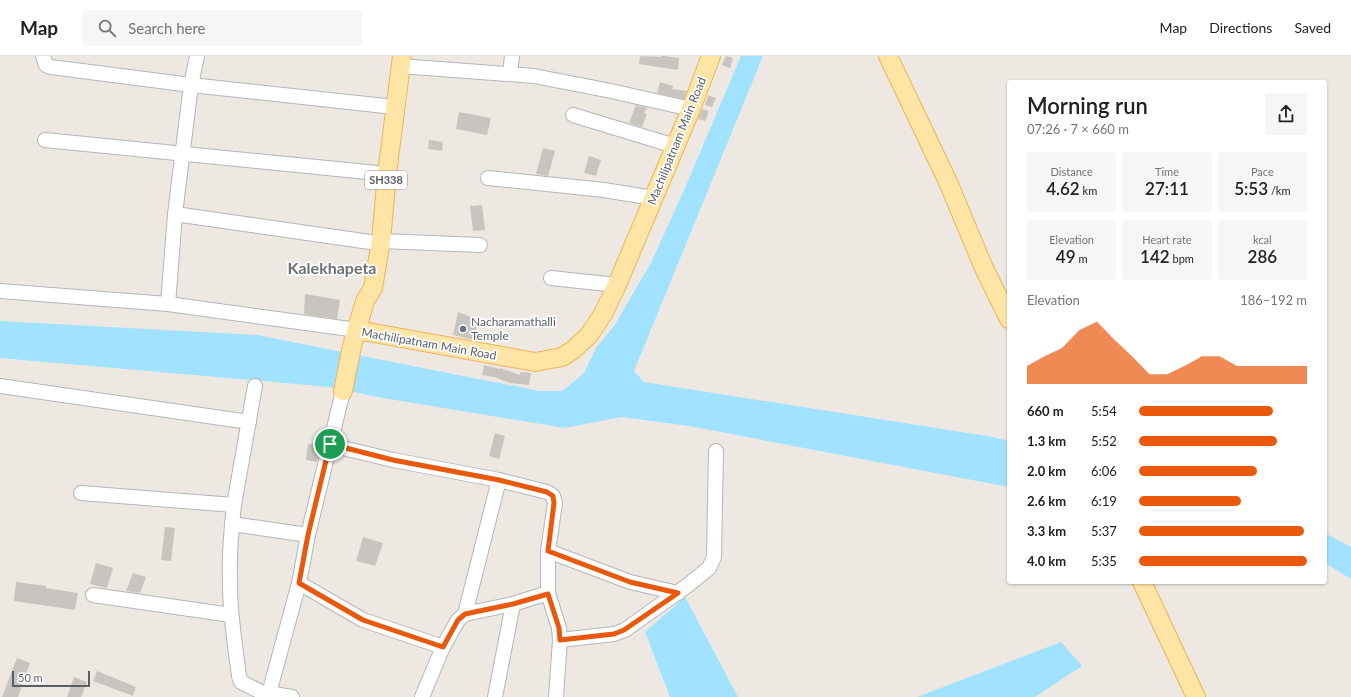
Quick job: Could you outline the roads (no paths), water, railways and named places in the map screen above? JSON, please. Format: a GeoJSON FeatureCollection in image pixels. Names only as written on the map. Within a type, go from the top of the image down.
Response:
{"type":"FeatureCollection","features":[{"type":"Feature","properties":{"kind":"main road","name":"Machilipatnam Main Road"},"geometry":{"type":"LineString","coordinates":[[343,392],[354,338],[535,362],[562,357],[573,350],[589,335],[603,314],[617,285],[711,56]]}},
{"type":"Feature","properties":{"kind":"main road"},"geometry":{"type":"LineString","coordinates":[[888,56],[948,182],[983,266],[1007,315]]}},
{"type":"Feature","properties":{"kind":"main road","name":"SH338"},"geometry":{"type":"LineString","coordinates":[[375,242],[377,173],[386,106],[398,60]]}},
{"type":"Feature","properties":{"kind":"main road","name":"SH338"},"geometry":{"type":"LineString","coordinates":[[354,338],[365,301],[362,287],[375,242],[388,167],[398,60]]}},
{"type":"Feature","properties":{"kind":"main road"},"geometry":{"type":"LineString","coordinates":[[1143,584],[1196,697]]}},
{"type":"Feature","properties":{"kind":"street"},"geometry":{"type":"LineString","coordinates":[[43,56],[46,65],[51,67],[191,85],[386,106]]}},
{"type":"Feature","properties":{"kind":"street"},"geometry":{"type":"LineString","coordinates":[[168,304],[175,214],[191,85],[197,56]]}},
{"type":"Feature","properties":{"kind":"street"},"geometry":{"type":"LineString","coordinates":[[510,73],[512,56]]}},
{"type":"Feature","properties":{"kind":"street"},"geometry":{"type":"LineString","coordinates":[[398,60],[559,80],[690,109]]}},
{"type":"Feature","properties":{"kind":"street"},"geometry":{"type":"LineString","coordinates":[[573,115],[675,146]]}},
{"type":"Feature","properties":{"kind":"street"},"geometry":{"type":"LineString","coordinates":[[45,140],[377,173]]}},
{"type":"Feature","properties":{"kind":"street"},"geometry":{"type":"LineString","coordinates":[[488,178],[604,190],[653,198]]}},
{"type":"Feature","properties":{"kind":"street"},"geometry":{"type":"LineString","coordinates":[[175,214],[375,242],[480,245]]}},
{"type":"Feature","properties":{"kind":"street"},"geometry":{"type":"LineString","coordinates":[[551,278],[617,285]]}},
{"type":"Feature","properties":{"kind":"street"},"geometry":{"type":"LineString","coordinates":[[0,291],[168,304],[354,338]]}},
{"type":"Feature","properties":{"kind":"street"},"geometry":{"type":"LineString","coordinates":[[0,386],[249,422]]}},
{"type":"Feature","properties":{"kind":"street"},"geometry":{"type":"LineString","coordinates":[[244,697],[239,676],[232,615],[230,584],[232,524],[255,386]]}},
{"type":"Feature","properties":{"kind":"street","name":"Machilipatnam Main Road"},"geometry":{"type":"LineString","coordinates":[[265,693],[299,583],[308,535],[343,392]]}},
{"type":"Feature","properties":{"kind":"street"},"geometry":{"type":"LineString","coordinates":[[330,444],[393,460],[499,480],[547,492],[553,496],[554,503],[548,551],[548,594],[559,628],[560,640],[556,697]]}},
{"type":"Feature","properties":{"kind":"street"},"geometry":{"type":"LineString","coordinates":[[560,640],[614,634],[624,630],[678,593],[709,568],[714,557],[716,451]]}},
{"type":"Feature","properties":{"kind":"street"},"geometry":{"type":"LineString","coordinates":[[465,614],[499,480]]}},
{"type":"Feature","properties":{"kind":"street"},"geometry":{"type":"LineString","coordinates":[[81,493],[234,505]]}},
{"type":"Feature","properties":{"kind":"street"},"geometry":{"type":"LineString","coordinates":[[232,524],[308,535]]}},
{"type":"Feature","properties":{"kind":"street"},"geometry":{"type":"LineString","coordinates":[[548,551],[630,582],[678,593]]}},
{"type":"Feature","properties":{"kind":"street"},"geometry":{"type":"LineString","coordinates":[[299,583],[363,620],[443,647]]}},
{"type":"Feature","properties":{"kind":"street"},"geometry":{"type":"LineString","coordinates":[[93,594],[232,615]]}},
{"type":"Feature","properties":{"kind":"street"},"geometry":{"type":"LineString","coordinates":[[422,697],[443,647],[458,620],[465,614],[513,604],[548,594]]}},
{"type":"Feature","properties":{"kind":"street"},"geometry":{"type":"LineString","coordinates":[[495,697],[513,604]]}},
{"type":"Feature","properties":{"kind":"street"},"geometry":{"type":"LineString","coordinates":[[241,682],[265,693],[292,697]]}},
{"type":"Feature","properties":{"kind":"water"},"geometry":{"type":"Polygon","coordinates":[[[741,56],[763,56],[634,371],[644,382],[993,437],[1007,440],[1007,487],[689,426],[622,417],[565,428],[377,397],[330,387],[0,358],[0,321],[257,335],[539,391],[562,391],[584,373],[596,348],[614,326],[651,263],[685,188],[741,56]]]}},
{"type":"Feature","properties":{"kind":"water"},"geometry":{"type":"Polygon","coordinates":[[[1327,534],[1351,547],[1351,579],[1327,564],[1327,534]]]}},
{"type":"Feature","properties":{"kind":"water"},"geometry":{"type":"Polygon","coordinates":[[[685,597],[738,697],[670,697],[645,632],[685,597]]]}},
{"type":"Feature","properties":{"kind":"water"},"geometry":{"type":"Polygon","coordinates":[[[1061,642],[1082,666],[1035,697],[917,697],[1061,642]]]}},
{"type":"Feature","properties":{"kind":"place","name":"Nacharamathalli Temple"},"geometry":{"type":"Point","coordinates":[463,329]}},
{"type":"Feature","properties":{"kind":"district","name":"Kalekhapeta"},"geometry":{"type":"Point","coordinates":[332,268]}}]}
